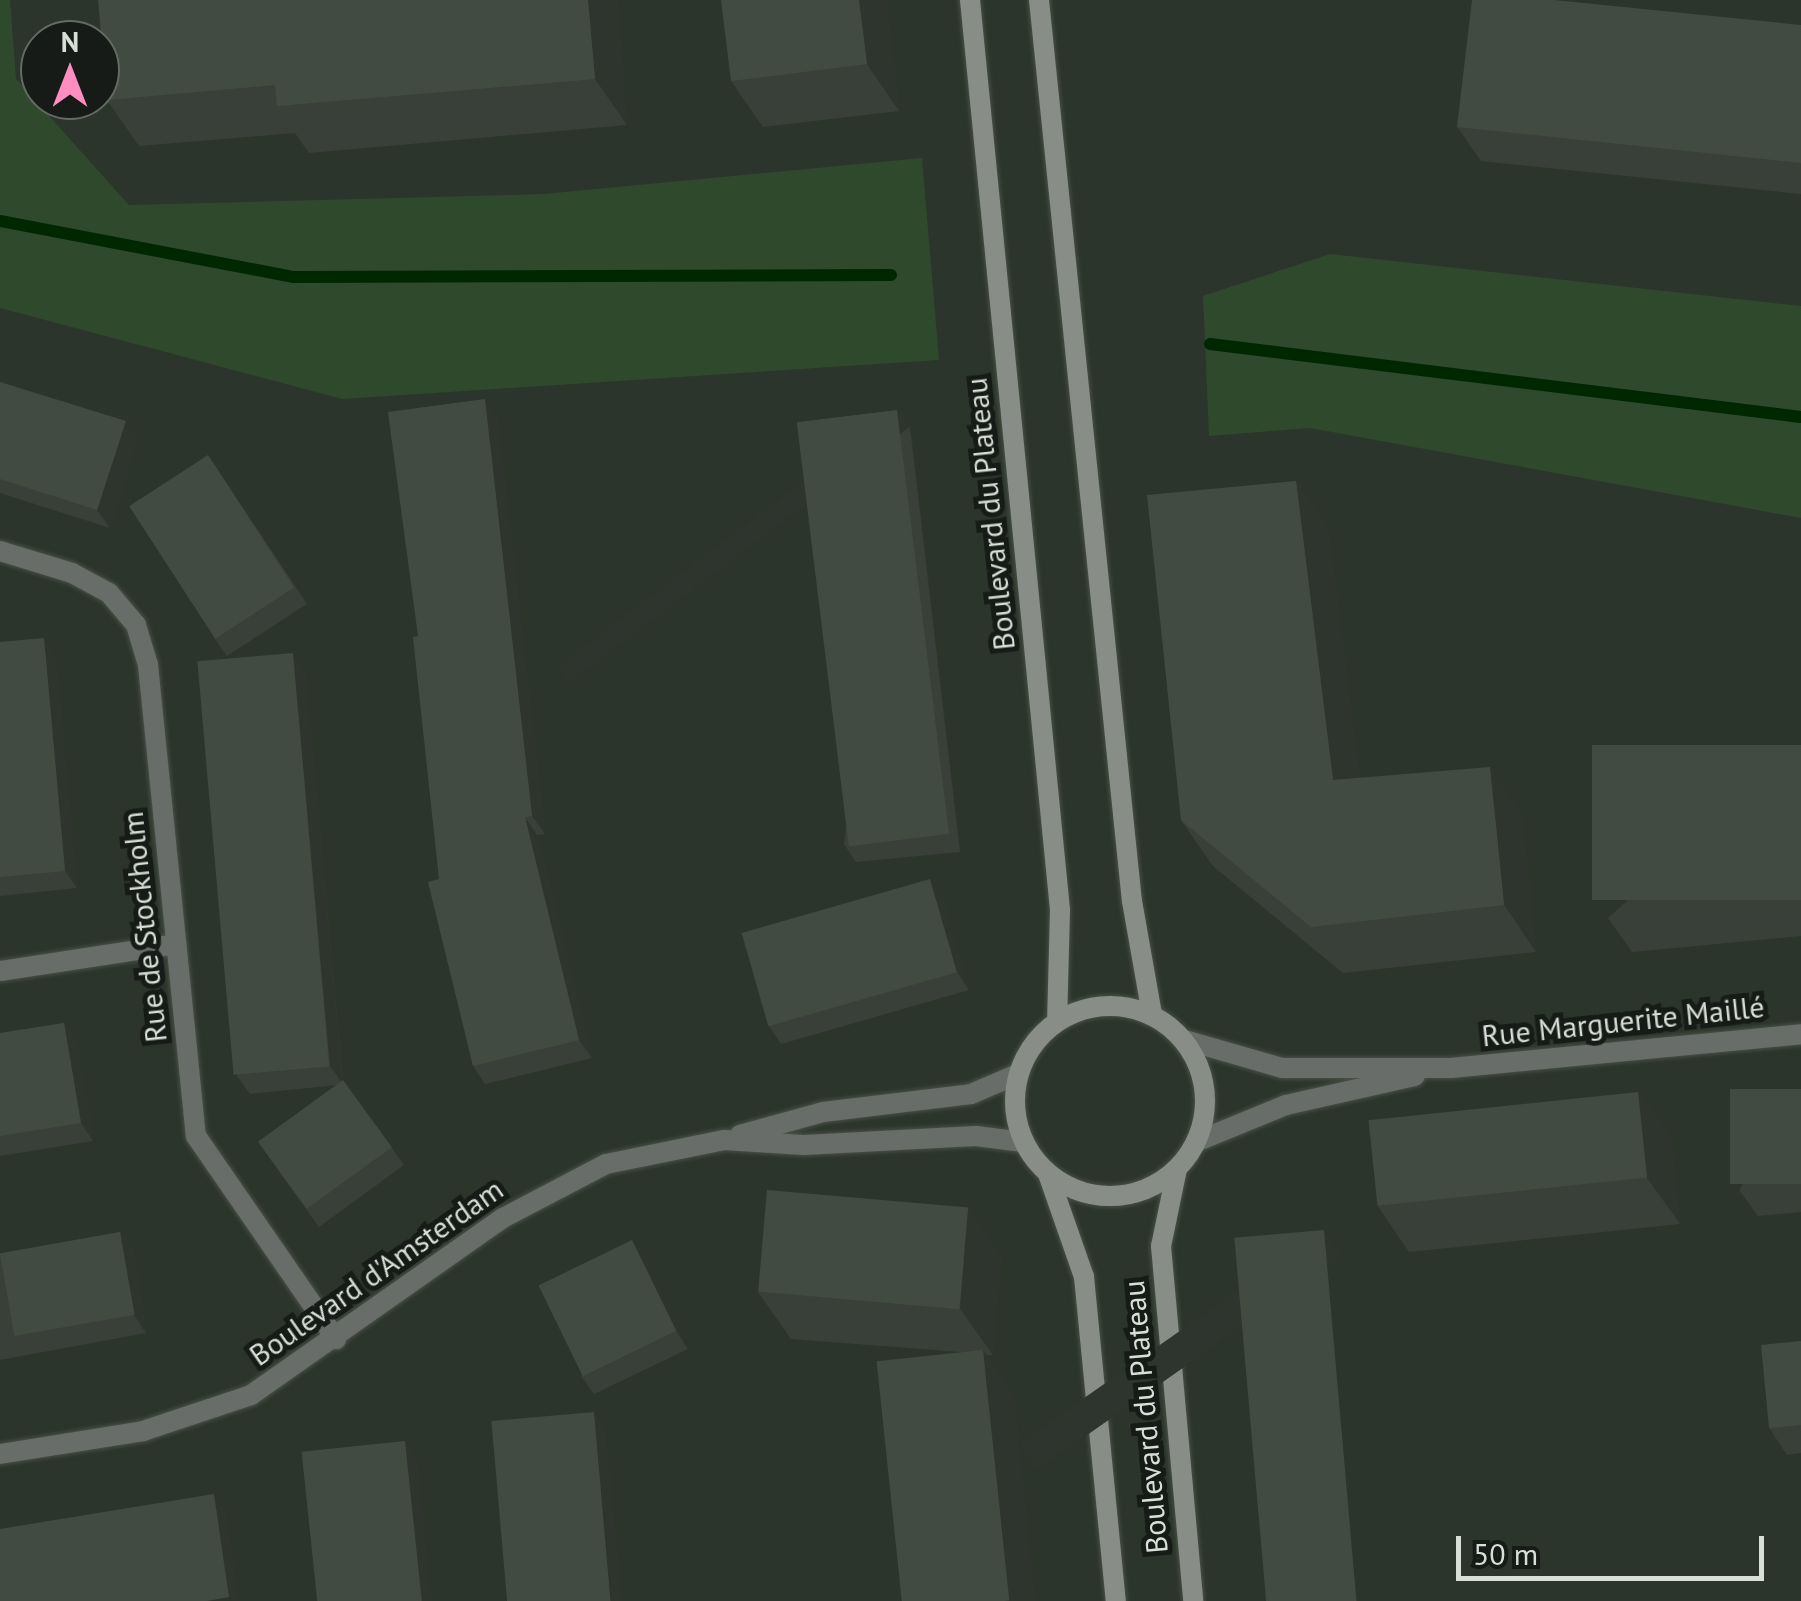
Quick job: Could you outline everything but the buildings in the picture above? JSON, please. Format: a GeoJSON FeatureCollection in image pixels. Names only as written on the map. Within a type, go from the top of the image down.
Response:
{"type":"FeatureCollection","features":[{"type":"Feature","properties":{"kind":"main road","name":"Boulevard du Plateau"},"geometry":{"type":"LineString","coordinates":[[970,0],[1060,910],[1057,1021]]}},
{"type":"Feature","properties":{"kind":"main road"},"geometry":{"type":"LineString","coordinates":[[1040,0],[1132,902],[1152,1015]]}},
{"type":"Feature","properties":{"kind":"main road"},"geometry":{"type":"LineString","coordinates":[[1121,1006],[1152,1015],[1184,1040],[1202,1072],[1206,1106],[1198,1140],[1178,1169],[1148,1189],[1113,1196],[1078,1191],[1048,1174],[1024,1142],[1014,1096],[1018,1074],[1033,1044],[1057,1021],[1087,1008],[1121,1006]]}},
{"type":"Feature","properties":{"kind":"main road","name":"Boulevard du Plateau"},"geometry":{"type":"LineString","coordinates":[[1178,1169],[1161,1261],[1193,1601]]}},
{"type":"Feature","properties":{"kind":"main road","name":"Boulevard du Plateau"},"geometry":{"type":"LineString","coordinates":[[1048,1174],[1084,1278],[1116,1601]]}},
{"type":"Feature","properties":{"kind":"street","name":"Rue de Stockholm"},"geometry":{"type":"LineString","coordinates":[[0,551],[97,586],[136,625],[148,665],[201,1149],[336,1339]]}},
{"type":"Feature","properties":{"kind":"street"},"geometry":{"type":"LineString","coordinates":[[0,971],[176,944]]}},
{"type":"Feature","properties":{"kind":"street","name":"Rue Marguerite Maillé"},"geometry":{"type":"LineString","coordinates":[[1184,1040],[1282,1068],[1451,1068],[1801,1034]]}},
{"type":"Feature","properties":{"kind":"street","name":"Rue Marguerite Maillé"},"geometry":{"type":"LineString","coordinates":[[1198,1140],[1286,1105],[1451,1068]]}},
{"type":"Feature","properties":{"kind":"street","name":"Boulevard d'Amsterdam"},"geometry":{"type":"LineString","coordinates":[[0,1454],[198,1417],[251,1395],[558,1185],[647,1152],[724,1140],[822,1112],[971,1094],[1018,1074]]}},
{"type":"Feature","properties":{"kind":"street","name":"Boulevard d'Amsterdam"},"geometry":{"type":"LineString","coordinates":[[724,1140],[837,1144],[976,1136],[1024,1142]]}},
{"type":"Feature","properties":{"kind":"green space"},"geometry":{"type":"Polygon","coordinates":[[[0,0],[10,0],[16,79],[20,83],[20,120],[53,120],[129,205],[544,194],[922,158],[939,360],[342,399],[0,308],[0,0]]]}},
{"type":"Feature","properties":{"kind":"green space"},"geometry":{"type":"Polygon","coordinates":[[[1330,254],[1801,306],[1801,518],[1310,428],[1209,436],[1203,296],[1330,254]]]}},
{"type":"Feature","properties":{"kind":"waterway"},"geometry":{"type":"LineString","coordinates":[[0,221],[294,277],[891,275]]}},
{"type":"Feature","properties":{"kind":"waterway"},"geometry":{"type":"LineString","coordinates":[[1210,344],[1801,417]]}}]}
